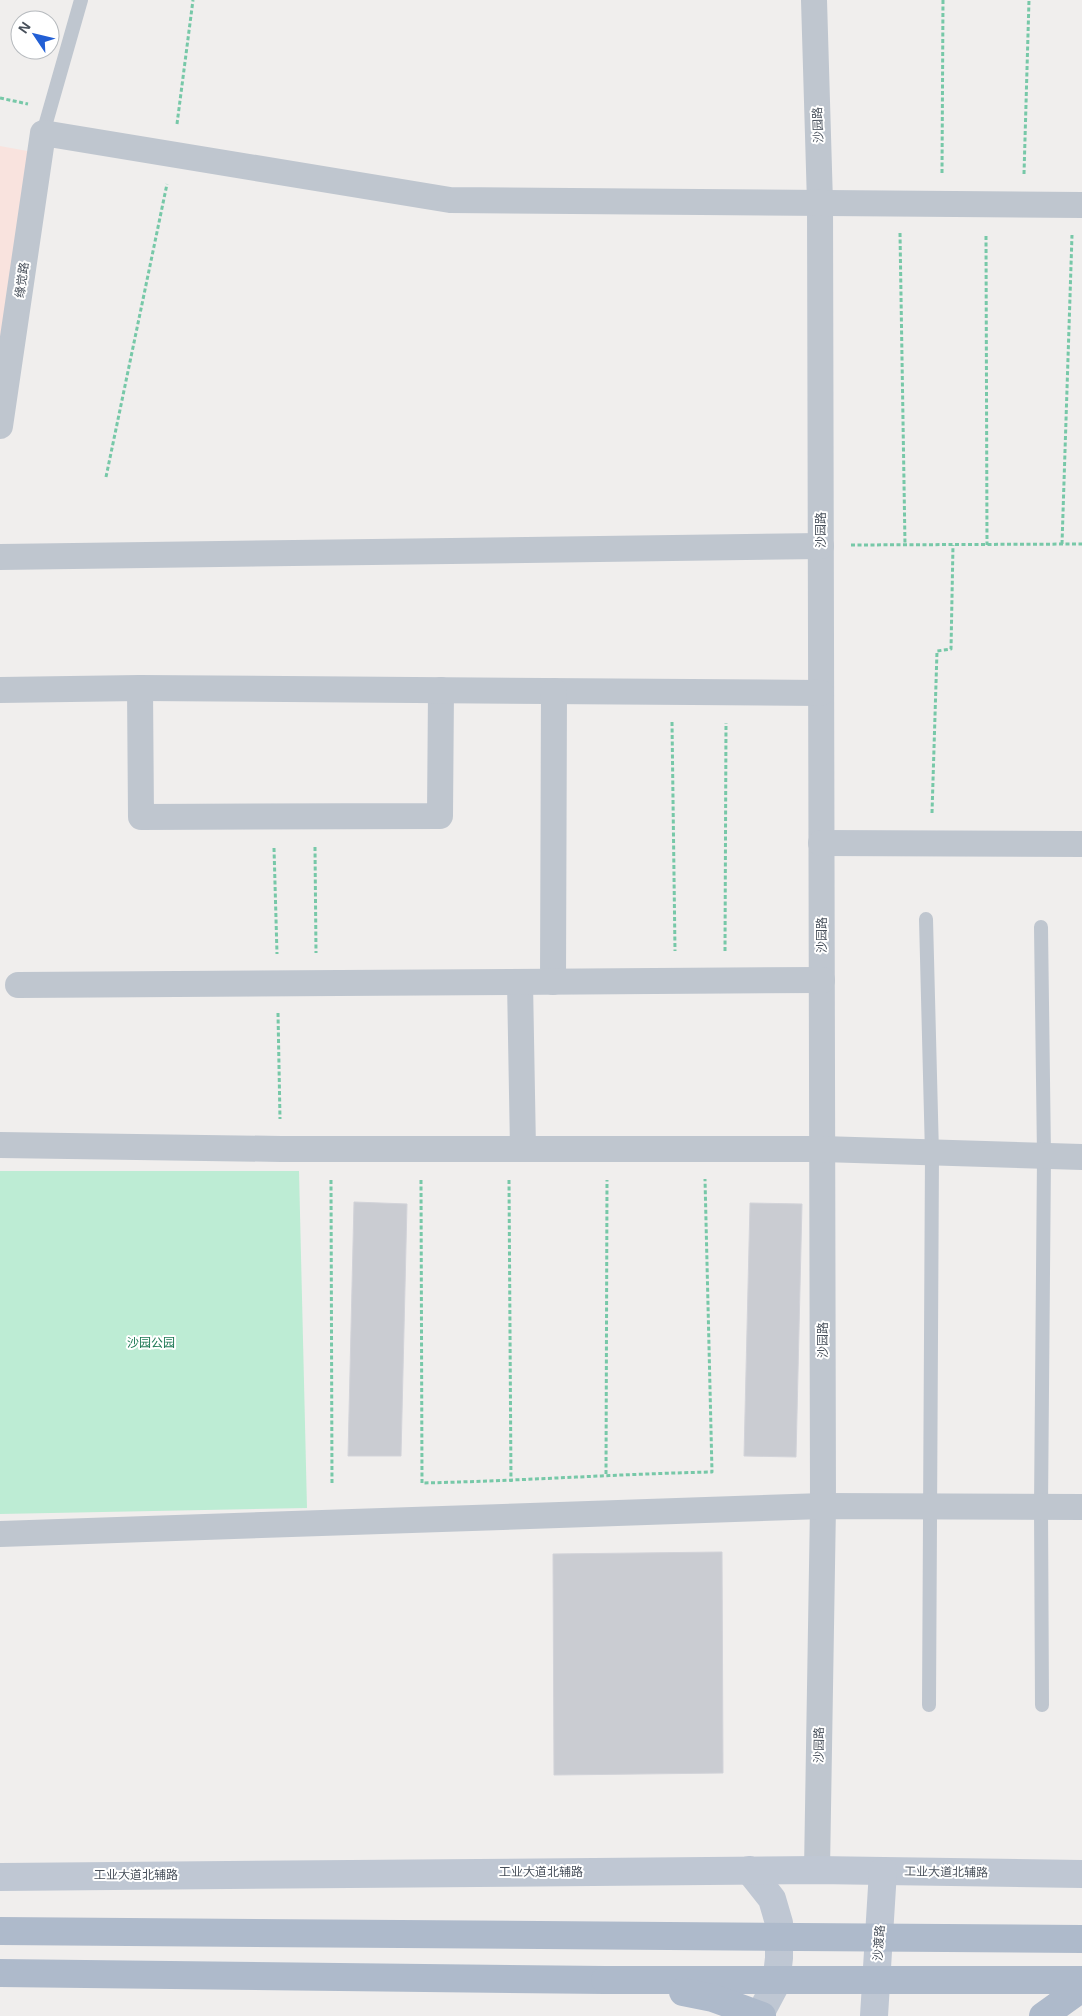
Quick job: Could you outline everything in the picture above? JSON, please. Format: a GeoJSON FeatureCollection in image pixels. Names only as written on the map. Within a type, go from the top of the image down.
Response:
{"type":"FeatureCollection","features":[{"type":"Feature","properties":{"kind":"main road","name":"工业大道北辅路"},"geometry":{"type":"LineString","coordinates":[[0,1876],[749,1870],[884,1870],[1082,1874]]}},
{"type":"Feature","properties":{"kind":"main road"},"geometry":{"type":"LineString","coordinates":[[605,1980],[713,1998],[761,2016],[776,1984],[779,1958],[779,1923],[772,1899],[749,1870]]}},
{"type":"Feature","properties":{"kind":"main road","name":"沙渡路"},"geometry":{"type":"LineString","coordinates":[[874,2016],[884,1870]]}},
{"type":"Feature","properties":{"kind":"main road"},"geometry":{"type":"LineString","coordinates":[[0,1931],[1082,1939]]}},
{"type":"Feature","properties":{"kind":"main road"},"geometry":{"type":"LineString","coordinates":[[0,1973],[605,1980],[1082,1980]]}},
{"type":"Feature","properties":{"kind":"main road"},"geometry":{"type":"LineString","coordinates":[[1043,2016],[1082,1988]]}},
{"type":"Feature","properties":{"kind":"street","name":"沙园路"},"geometry":{"type":"LineString","coordinates":[[814,0],[820,203],[822,843],[823,1506],[817,1870]]}},
{"type":"Feature","properties":{"kind":"street"},"geometry":{"type":"LineString","coordinates":[[43,133],[450,200],[1078,205]]}},
{"type":"Feature","properties":{"kind":"street","name":"缘觉路"},"geometry":{"type":"LineString","coordinates":[[0,426],[43,133]]}},
{"type":"Feature","properties":{"kind":"street"},"geometry":{"type":"LineString","coordinates":[[0,557],[821,546]]}},
{"type":"Feature","properties":{"kind":"street"},"geometry":{"type":"LineString","coordinates":[[0,690],[140,688],[821,693]]}},
{"type":"Feature","properties":{"kind":"street"},"geometry":{"type":"LineString","coordinates":[[140,688],[140,817],[440,816],[441,690]]}},
{"type":"Feature","properties":{"kind":"street"},"geometry":{"type":"LineString","coordinates":[[553,982],[554,691]]}},
{"type":"Feature","properties":{"kind":"street"},"geometry":{"type":"LineString","coordinates":[[822,843],[1082,844]]}},
{"type":"Feature","properties":{"kind":"street"},"geometry":{"type":"LineString","coordinates":[[18,986],[822,980]]}},
{"type":"Feature","properties":{"kind":"street"},"geometry":{"type":"LineString","coordinates":[[516,1149],[520,982]]}},
{"type":"Feature","properties":{"kind":"street"},"geometry":{"type":"LineString","coordinates":[[0,1145],[280,1149],[822,1148],[932,1154],[1082,1157]]}},
{"type":"Feature","properties":{"kind":"street"},"geometry":{"type":"LineString","coordinates":[[0,1534],[823,1506],[1082,1507]]}},
{"type":"Feature","properties":{"kind":"lane"},"geometry":{"type":"LineString","coordinates":[[43,133],[81,0]]}},
{"type":"Feature","properties":{"kind":"lane"},"geometry":{"type":"LineString","coordinates":[[926,919],[932,1154],[929,1705]]}},
{"type":"Feature","properties":{"kind":"lane"},"geometry":{"type":"LineString","coordinates":[[1041,927],[1044,1156],[1041,1507],[1042,1705]]}},
{"type":"Feature","properties":{"kind":"path"},"geometry":{"type":"LineString","coordinates":[[106,477],[173,154],[193,0]]}},
{"type":"Feature","properties":{"kind":"path"},"geometry":{"type":"LineString","coordinates":[[942,204],[943,0]]}},
{"type":"Feature","properties":{"kind":"path"},"geometry":{"type":"LineString","coordinates":[[1023,204],[1029,0]]}},
{"type":"Feature","properties":{"kind":"path"},"geometry":{"type":"LineString","coordinates":[[900,204],[906,545]]}},
{"type":"Feature","properties":{"kind":"path"},"geometry":{"type":"LineString","coordinates":[[986,204],[987,545]]}},
{"type":"Feature","properties":{"kind":"path"},"geometry":{"type":"LineString","coordinates":[[1062,544],[1078,205]]}},
{"type":"Feature","properties":{"kind":"path"},"geometry":{"type":"LineString","coordinates":[[821,546],[1082,544]]}},
{"type":"Feature","properties":{"kind":"path"},"geometry":{"type":"LineString","coordinates":[[931,844],[937,650],[951,649],[953,545]]}},
{"type":"Feature","properties":{"kind":"path"},"geometry":{"type":"LineString","coordinates":[[671,691],[676,981]]}},
{"type":"Feature","properties":{"kind":"path"},"geometry":{"type":"LineString","coordinates":[[724,981],[726,692]]}},
{"type":"Feature","properties":{"kind":"path"},"geometry":{"type":"LineString","coordinates":[[274,816],[280,1149]]}},
{"type":"Feature","properties":{"kind":"path"},"geometry":{"type":"LineString","coordinates":[[314,817],[317,984]]}},
{"type":"Feature","properties":{"kind":"path"},"geometry":{"type":"LineString","coordinates":[[420,1149],[422,1483],[511,1482],[606,1474],[712,1472],[704,1148]]}},
{"type":"Feature","properties":{"kind":"path"},"geometry":{"type":"LineString","coordinates":[[331,1149],[332,1485]]}},
{"type":"Feature","properties":{"kind":"path"},"geometry":{"type":"LineString","coordinates":[[511,1482],[516,1149]]}},
{"type":"Feature","properties":{"kind":"path"},"geometry":{"type":"LineString","coordinates":[[606,1474],[607,1149]]}},
{"type":"Feature","properties":{"kind":"shaded area"},"geometry":{"type":"Polygon","coordinates":[[[0,146],[33,152],[0,348],[0,146]]]}},
{"type":"Feature","properties":{"kind":"green space","name":"沙园公园"},"geometry":{"type":"Polygon","coordinates":[[[0,1171],[299,1171],[307,1508],[0,1514],[0,1171]]]}},
{"type":"Feature","properties":{"kind":"building"},"geometry":{"type":"Polygon","coordinates":[[[354,1202],[407,1204],[401,1456],[348,1456],[354,1202]]]}},
{"type":"Feature","properties":{"kind":"building"},"geometry":{"type":"Polygon","coordinates":[[[750,1203],[802,1204],[796,1457],[744,1456],[750,1203]]]}},
{"type":"Feature","properties":{"kind":"building"},"geometry":{"type":"Polygon","coordinates":[[[722,1552],[723,1773],[554,1775],[553,1554],[722,1552]]]}}]}
